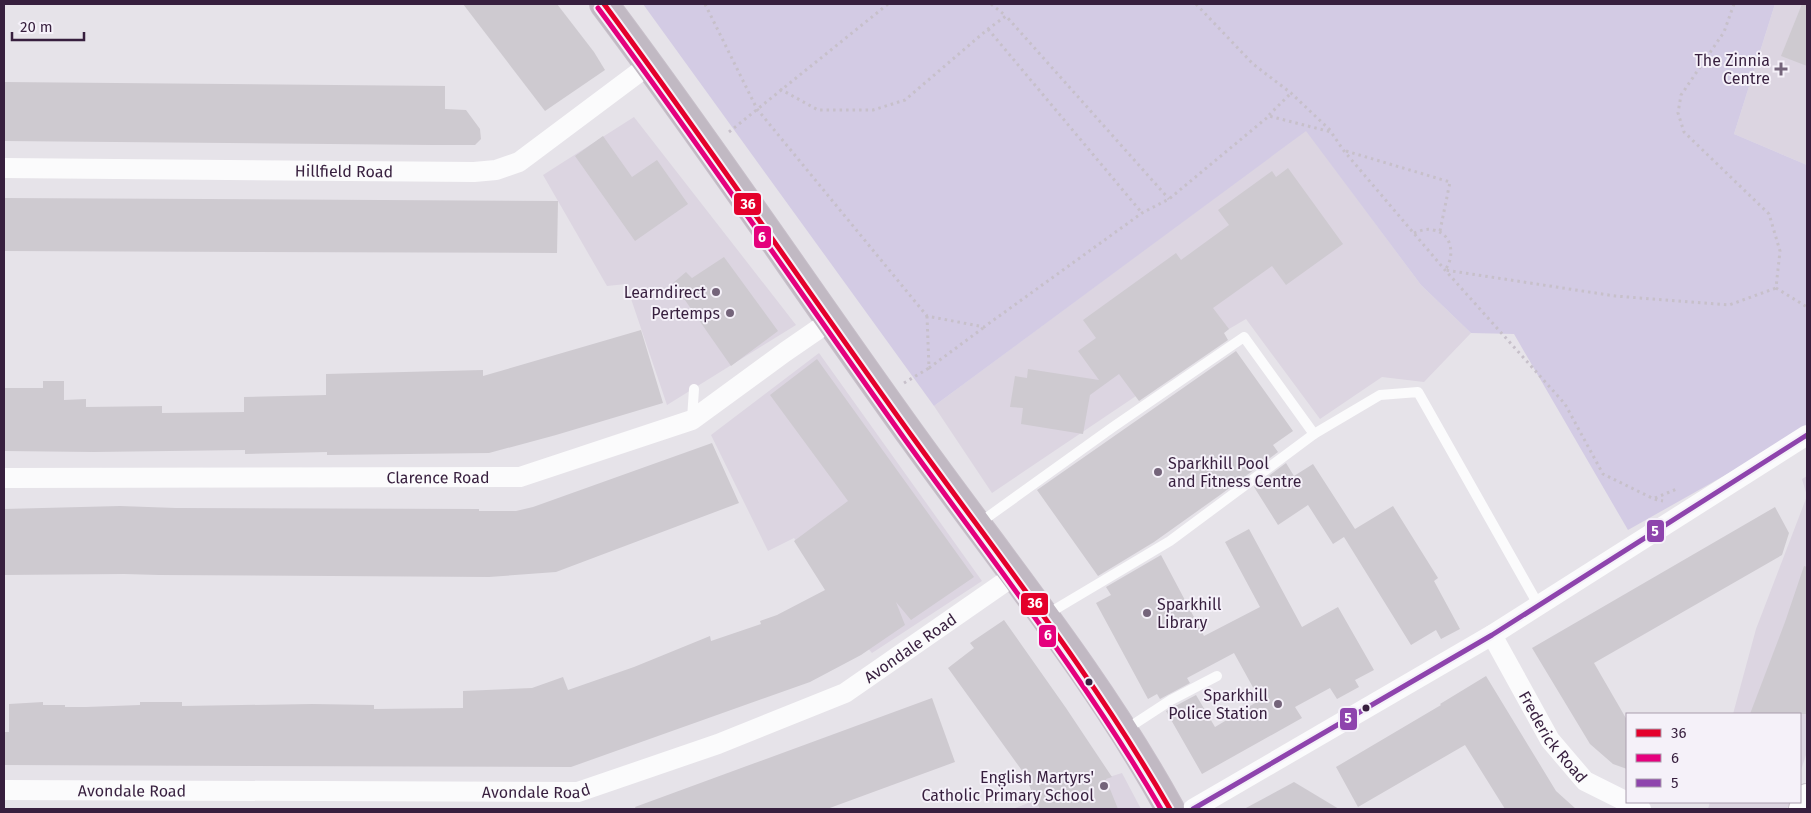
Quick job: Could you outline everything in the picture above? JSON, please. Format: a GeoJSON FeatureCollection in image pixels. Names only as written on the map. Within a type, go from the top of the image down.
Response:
{"type":"FeatureCollection","features":[{"type":"Feature","properties":{"kind":"highway"},"geometry":{"type":"LineString","coordinates":[[604,4],[650,64],[938,473],[1016,575],[1124,730],[1170,809]]}},
{"type":"Feature","properties":{"kind":"street","name":"Hillfield Road"},"geometry":{"type":"LineString","coordinates":[[4,168],[474,172],[496,170],[519,162],[650,64]]}},
{"type":"Feature","properties":{"kind":"street","name":"Clarence Road"},"geometry":{"type":"LineString","coordinates":[[4,478],[520,477],[692,420],[830,321]]}},
{"type":"Feature","properties":{"kind":"street"},"geometry":{"type":"LineString","coordinates":[[1193,809],[1492,635],[1807,435]]}},
{"type":"Feature","properties":{"kind":"street","name":"Avondale Road"},"geometry":{"type":"LineString","coordinates":[[4,790],[578,792],[718,744],[845,693],[1016,575]]}},
{"type":"Feature","properties":{"kind":"street","name":"Frederick Road"},"geometry":{"type":"LineString","coordinates":[[1492,635],[1550,740],[1585,781],[1626,802]]}},
{"type":"Feature","properties":{"kind":"street"},"geometry":{"type":"LineString","coordinates":[[1802,809],[1807,798]]}},
{"type":"Feature","properties":{"kind":"street","name":"Frederick Road"},"geometry":{"type":"LineString","coordinates":[[1629,803],[1641,809]]}},
{"type":"Feature","properties":{"kind":"lane"},"geometry":{"type":"LineString","coordinates":[[977,524],[1244,337],[1314,434]]}},
{"type":"Feature","properties":{"kind":"lane"},"geometry":{"type":"LineString","coordinates":[[692,420],[694,389]]}},
{"type":"Feature","properties":{"kind":"lane"},"geometry":{"type":"LineString","coordinates":[[1043,616],[1170,541],[1314,434],[1380,395],[1418,392],[1539,606]]}},
{"type":"Feature","properties":{"kind":"lane"},"geometry":{"type":"LineString","coordinates":[[1124,730],[1171,700],[1217,676]]}},
{"type":"Feature","properties":{"kind":"path"},"geometry":{"type":"LineString","coordinates":[[705,4],[758,109],[927,316],[929,368],[1142,213],[1170,199],[1269,116],[1291,93]]}},
{"type":"Feature","properties":{"kind":"path"},"geometry":{"type":"LineString","coordinates":[[709,148],[888,4]]}},
{"type":"Feature","properties":{"kind":"path"},"geometry":{"type":"LineString","coordinates":[[991,4],[1006,16],[1170,199]]}},
{"type":"Feature","properties":{"kind":"path"},"geometry":{"type":"LineString","coordinates":[[1196,4],[1253,64],[1291,93],[1331,132],[1445,270],[1565,404],[1604,474],[1654,499],[1694,507]]}},
{"type":"Feature","properties":{"kind":"path"},"geometry":{"type":"LineString","coordinates":[[1734,4],[1724,32],[1681,95],[1678,113],[1684,132],[1769,214],[1780,251],[1776,288]]}},
{"type":"Feature","properties":{"kind":"path"},"geometry":{"type":"LineString","coordinates":[[780,89],[818,110],[873,110],[904,100],[1006,16]]}},
{"type":"Feature","properties":{"kind":"path"},"geometry":{"type":"LineString","coordinates":[[988,29],[1142,213]]}},
{"type":"Feature","properties":{"kind":"path"},"geometry":{"type":"LineString","coordinates":[[1269,116],[1331,132]]}},
{"type":"Feature","properties":{"kind":"path"},"geometry":{"type":"LineString","coordinates":[[1344,150],[1450,182],[1440,231]]}},
{"type":"Feature","properties":{"kind":"path"},"geometry":{"type":"LineString","coordinates":[[1414,233],[1424,230],[1440,231],[1448,240],[1451,247],[1450,264],[1445,270]]}},
{"type":"Feature","properties":{"kind":"path"},"geometry":{"type":"LineString","coordinates":[[1445,270],[1614,296],[1728,305],[1776,288]]}},
{"type":"Feature","properties":{"kind":"path"},"geometry":{"type":"LineString","coordinates":[[1776,288],[1807,307]]}},
{"type":"Feature","properties":{"kind":"path"},"geometry":{"type":"LineString","coordinates":[[927,316],[984,327]]}},
{"type":"Feature","properties":{"kind":"shaded area"},"geometry":{"type":"Polygon","coordinates":[[[643,4],[1775,4],[1734,134],[1807,165],[1807,429],[1628,530],[1514,334],[1471,333],[1421,285],[1306,131],[934,406],[643,4]]]}},
{"type":"Feature","properties":{"kind":"shaded area","name":"The Zinnia Centre"},"geometry":{"type":"Polygon","coordinates":[[[1775,4],[1807,4],[1807,165],[1734,134],[1775,4]]]}},
{"type":"Feature","properties":{"kind":"shaded area"},"geometry":{"type":"Polygon","coordinates":[[[634,117],[796,325],[667,405],[626,284],[607,286],[543,175],[634,117]]]}},
{"type":"Feature","properties":{"kind":"shaded area"},"geometry":{"type":"Polygon","coordinates":[[[1306,130],[1421,285],[1471,333],[1424,382],[1382,377],[1320,419],[1246,319],[992,493],[934,406],[1306,130]]]}},
{"type":"Feature","properties":{"kind":"shaded area"},"geometry":{"type":"Polygon","coordinates":[[[819,353],[982,581],[872,653],[849,627],[794,538],[768,551],[711,435],[819,353]]]}},
{"type":"Feature","properties":{"kind":"shaded area"},"geometry":{"type":"Polygon","coordinates":[[[1807,476],[1807,496],[1802,479],[1807,476]]]}},
{"type":"Feature","properties":{"kind":"shaded area"},"geometry":{"type":"Polygon","coordinates":[[[1807,496],[1807,752],[1801,770],[1801,713],[1733,713],[1756,629],[1807,496]]]}},
{"type":"Feature","properties":{"kind":"shaded area","name":"English Martyrs' Catholic Primary School"},"geometry":{"type":"Polygon","coordinates":[[[1122,773],[1141,809],[1013,809],[1036,800],[1122,773]]]}},
{"type":"Feature","properties":{"kind":"shaded area"},"geometry":{"type":"Polygon","coordinates":[[[1710,803],[1790,803],[1787,809],[1708,809],[1710,803]]]}},
{"type":"Feature","properties":{"kind":"building"},"geometry":{"type":"Polygon","coordinates":[[[463,4],[557,4],[594,52],[605,70],[545,111],[463,4]]]}},
{"type":"Feature","properties":{"kind":"building"},"geometry":{"type":"Polygon","coordinates":[[[1802,4],[1807,4],[1807,66],[1781,56],[1802,4]]]}},
{"type":"Feature","properties":{"kind":"building"},"geometry":{"type":"Polygon","coordinates":[[[4,82],[445,86],[445,109],[466,110],[480,129],[481,139],[475,145],[4,141],[4,82]]]}},
{"type":"Feature","properties":{"kind":"building"},"geometry":{"type":"Polygon","coordinates":[[[603,136],[632,177],[657,160],[688,204],[635,241],[575,156],[603,136]]]}},
{"type":"Feature","properties":{"kind":"building"},"geometry":{"type":"Polygon","coordinates":[[[1288,168],[1343,244],[1286,285],[1272,266],[1213,308],[1229,329],[1224,333],[1228,340],[1139,401],[1119,374],[1090,395],[1083,434],[1021,424],[1023,408],[1010,407],[1015,376],[1027,378],[1028,369],[1099,380],[1078,351],[1096,338],[1083,320],[1176,253],[1181,260],[1229,225],[1218,210],[1272,171],[1276,177],[1288,168]]]}},
{"type":"Feature","properties":{"kind":"building"},"geometry":{"type":"Polygon","coordinates":[[[4,198],[558,201],[557,253],[4,251],[4,198]]]}},
{"type":"Feature","properties":{"kind":"building","name":"Pertemps"},"geometry":{"type":"Polygon","coordinates":[[[724,257],[778,331],[731,366],[673,283],[686,272],[692,278],[724,257]]]}},
{"type":"Feature","properties":{"kind":"building"},"geometry":{"type":"Polygon","coordinates":[[[641,330],[663,403],[489,453],[327,455],[327,452],[245,454],[245,450],[4,451],[4,388],[43,388],[43,381],[64,381],[64,400],[86,399],[86,407],[162,406],[162,413],[244,412],[244,397],[326,395],[326,374],[483,370],[483,376],[641,330]]]}},
{"type":"Feature","properties":{"kind":"building","name":"Sparkhill Pool and Fitness Centre"},"geometry":{"type":"Polygon","coordinates":[[[1236,351],[1293,431],[1273,445],[1278,452],[1154,542],[1098,576],[1037,490],[1236,351]]]}},
{"type":"Feature","properties":{"kind":"building"},"geometry":{"type":"Polygon","coordinates":[[[817,359],[974,577],[911,620],[896,602],[905,625],[861,655],[810,682],[571,767],[4,765],[4,732],[9,732],[9,704],[43,702],[43,705],[86,707],[140,705],[140,702],[182,702],[182,706],[312,704],[374,705],[374,709],[463,708],[463,691],[532,688],[563,677],[568,690],[634,667],[710,636],[711,641],[761,624],[760,621],[777,615],[825,590],[794,541],[848,501],[770,395],[817,359]]]}},
{"type":"Feature","properties":{"kind":"building"},"geometry":{"type":"Polygon","coordinates":[[[712,443],[739,503],[556,572],[489,577],[4,575],[4,509],[120,506],[176,508],[479,509],[479,511],[516,511],[533,507],[712,443]]]}},
{"type":"Feature","properties":{"kind":"building"},"geometry":{"type":"Polygon","coordinates":[[[1286,463],[1294,476],[1313,464],[1355,529],[1393,506],[1438,578],[1434,581],[1460,629],[1441,639],[1436,630],[1411,645],[1344,537],[1333,544],[1308,505],[1278,525],[1254,487],[1286,463]]]}},
{"type":"Feature","properties":{"kind":"building"},"geometry":{"type":"Polygon","coordinates":[[[1775,507],[1789,533],[1782,555],[1594,663],[1626,718],[1626,769],[1613,764],[1590,744],[1532,648],[1775,507]]]}},
{"type":"Feature","properties":{"kind":"building"},"geometry":{"type":"Polygon","coordinates":[[[1249,529],[1302,627],[1338,607],[1374,670],[1355,680],[1359,687],[1337,699],[1330,688],[1295,707],[1302,718],[1202,774],[1166,711],[1196,695],[1215,727],[1260,700],[1234,653],[1187,678],[1190,683],[1160,699],[1157,694],[1148,699],[1096,603],[1111,595],[1106,587],[1161,555],[1204,636],[1260,607],[1225,542],[1249,529]]]}},
{"type":"Feature","properties":{"kind":"building"},"geometry":{"type":"Polygon","coordinates":[[[1804,566],[1807,567],[1807,714],[1750,713],[1804,566]]]}},
{"type":"Feature","properties":{"kind":"building"},"geometry":{"type":"Polygon","coordinates":[[[1004,620],[1112,777],[1106,779],[1118,809],[1040,809],[1023,772],[948,668],[974,648],[970,643],[1004,620]]]}},
{"type":"Feature","properties":{"kind":"building"},"geometry":{"type":"Polygon","coordinates":[[[1486,676],[1556,791],[1576,809],[1505,809],[1465,745],[1358,807],[1336,767],[1486,676]]]}},
{"type":"Feature","properties":{"kind":"building"},"geometry":{"type":"Polygon","coordinates":[[[932,698],[955,762],[827,809],[636,809],[635,807],[932,698]]]}},
{"type":"Feature","properties":{"kind":"building"},"geometry":{"type":"Polygon","coordinates":[[[1294,782],[1339,809],[1244,809],[1294,782]]]}},
{"type":"Feature","properties":{"kind":"transit line","name":"36"},"geometry":{"type":"LineString","coordinates":[[604,4],[683,112],[914,439],[1079,666],[1141,760],[1170,809]]}},
{"type":"Feature","properties":{"kind":"transit line","name":"6"},"geometry":{"type":"LineString","coordinates":[[598,8],[906,441],[1071,668],[1161,809]]}},
{"type":"Feature","properties":{"kind":"transit line","name":"5"},"geometry":{"type":"LineString","coordinates":[[1193,809],[1492,635],[1807,435]]}},
{"type":"Feature","properties":{"kind":"place","name":"The Zinnia Centre"},"geometry":{"type":"Point","coordinates":[1781,69]}},
{"type":"Feature","properties":{"kind":"place","name":"Learndirect"},"geometry":{"type":"Point","coordinates":[716,292]}},
{"type":"Feature","properties":{"kind":"place","name":"Pertemps"},"geometry":{"type":"Point","coordinates":[730,313]}},
{"type":"Feature","properties":{"kind":"place","name":"Sparkhill Pool and Fitness Centre"},"geometry":{"type":"Point","coordinates":[1158,472]}},
{"type":"Feature","properties":{"kind":"place","name":"Sparkhill Library"},"geometry":{"type":"Point","coordinates":[1147,613]}},
{"type":"Feature","properties":{"kind":"place","name":"Sparkhill Police Station"},"geometry":{"type":"Point","coordinates":[1278,704]}},
{"type":"Feature","properties":{"kind":"place","name":"English Martyrs' Catholic Primary School"},"geometry":{"type":"Point","coordinates":[1104,786]}}]}
